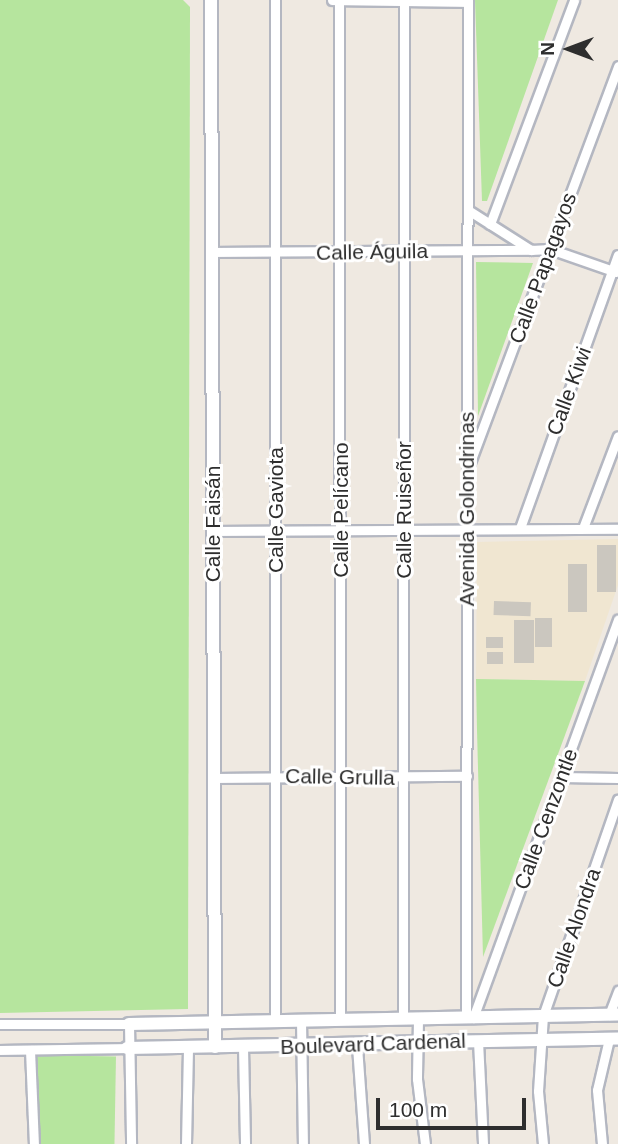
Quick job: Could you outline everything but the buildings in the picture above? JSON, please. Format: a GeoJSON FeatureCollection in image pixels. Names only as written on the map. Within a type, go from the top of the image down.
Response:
{"type":"FeatureCollection","features":[{"type":"Feature","properties":{"kind":"street","name":"Calle Faisán"},"geometry":{"type":"LineString","coordinates":[[211,0],[215,1047]]}},
{"type":"Feature","properties":{"kind":"street","name":"Calle Gaviota"},"geometry":{"type":"LineString","coordinates":[[275,0],[279,253],[275,529],[275,1021]]}},
{"type":"Feature","properties":{"kind":"street"},"geometry":{"type":"LineString","coordinates":[[332,0],[468,1]]}},
{"type":"Feature","properties":{"kind":"street","name":"Calle Pelícano"},"geometry":{"type":"LineString","coordinates":[[339,0],[340,1020]]}},
{"type":"Feature","properties":{"kind":"street","name":"Calle Ruiseñor"},"geometry":{"type":"LineString","coordinates":[[403,1019],[404,0]]}},
{"type":"Feature","properties":{"kind":"street"},"geometry":{"type":"LineString","coordinates":[[490,224],[574,0]]}},
{"type":"Feature","properties":{"kind":"street","name":"Avenida Golondrinas"},"geometry":{"type":"LineString","coordinates":[[468,1],[469,1018]]}},
{"type":"Feature","properties":{"kind":"street","name":"Calle Papagayos"},"geometry":{"type":"LineString","coordinates":[[467,470],[618,66]]}},
{"type":"Feature","properties":{"kind":"street"},"geometry":{"type":"LineString","coordinates":[[468,210],[531,250]]}},
{"type":"Feature","properties":{"kind":"street","name":"Calle Águila"},"geometry":{"type":"LineString","coordinates":[[213,252],[468,252],[551,249],[615,272]]}},
{"type":"Feature","properties":{"kind":"street","name":"Calle Kiwi"},"geometry":{"type":"LineString","coordinates":[[520,528],[615,272],[618,255]]}},
{"type":"Feature","properties":{"kind":"street"},"geometry":{"type":"LineString","coordinates":[[583,528],[618,436]]}},
{"type":"Feature","properties":{"kind":"street"},"geometry":{"type":"LineString","coordinates":[[213,531],[341,528],[618,529]]}},
{"type":"Feature","properties":{"kind":"street","name":"Calle Cenzontle"},"geometry":{"type":"LineString","coordinates":[[469,1018],[618,620]]}},
{"type":"Feature","properties":{"kind":"street","name":"Calle Grulla"},"geometry":{"type":"LineString","coordinates":[[213,778],[467,776]]}},
{"type":"Feature","properties":{"kind":"street"},"geometry":{"type":"LineString","coordinates":[[561,778],[618,778]]}},
{"type":"Feature","properties":{"kind":"street","name":"Calle Alondra"},"geometry":{"type":"LineString","coordinates":[[543,1144],[540,1042],[543,1016],[618,800]]}},
{"type":"Feature","properties":{"kind":"street"},"geometry":{"type":"LineString","coordinates":[[614,1015],[618,991]]}},
{"type":"Feature","properties":{"kind":"street","name":"Boulevard Cardenal"},"geometry":{"type":"LineString","coordinates":[[129,1024],[614,1015]]}},
{"type":"Feature","properties":{"kind":"street"},"geometry":{"type":"LineString","coordinates":[[418,1019],[425,1144]]}},
{"type":"Feature","properties":{"kind":"street"},"geometry":{"type":"LineString","coordinates":[[301,1020],[303,1144]]}},
{"type":"Feature","properties":{"kind":"street"},"geometry":{"type":"LineString","coordinates":[[0,1024],[129,1024],[127,1048],[131,1144]]}},
{"type":"Feature","properties":{"kind":"street"},"geometry":{"type":"LineString","coordinates":[[603,1144],[597,1090],[613,1039]]}},
{"type":"Feature","properties":{"kind":"street","name":"Boulevard Cardenal"},"geometry":{"type":"LineString","coordinates":[[127,1048],[357,1046],[613,1039]]}},
{"type":"Feature","properties":{"kind":"street"},"geometry":{"type":"LineString","coordinates":[[478,1041],[483,1144]]}},
{"type":"Feature","properties":{"kind":"street"},"geometry":{"type":"LineString","coordinates":[[357,1046],[364,1144]]}},
{"type":"Feature","properties":{"kind":"street"},"geometry":{"type":"LineString","coordinates":[[243,1047],[245,1144]]}},
{"type":"Feature","properties":{"kind":"street"},"geometry":{"type":"LineString","coordinates":[[0,1050],[127,1048]]}},
{"type":"Feature","properties":{"kind":"street"},"geometry":{"type":"LineString","coordinates":[[186,1144],[187,1048]]}},
{"type":"Feature","properties":{"kind":"street"},"geometry":{"type":"LineString","coordinates":[[30,1050],[34,1144]]}},
{"type":"Feature","properties":{"kind":"shaded area"},"geometry":{"type":"Polygon","coordinates":[[[618,539],[618,585],[585,681],[476,679],[477,542],[618,539]]]}},
{"type":"Feature","properties":{"kind":"green space"},"geometry":{"type":"Polygon","coordinates":[[[0,0],[183,0],[190,7],[188,1009],[0,1013],[0,0]]]}},
{"type":"Feature","properties":{"kind":"green space"},"geometry":{"type":"Polygon","coordinates":[[[475,0],[558,0],[487,201],[482,201],[475,0]]]}},
{"type":"Feature","properties":{"kind":"green space"},"geometry":{"type":"Polygon","coordinates":[[[476,262],[533,263],[478,416],[476,262]]]}},
{"type":"Feature","properties":{"kind":"green space"},"geometry":{"type":"Polygon","coordinates":[[[476,679],[585,681],[483,957],[477,730],[476,679]]]}},
{"type":"Feature","properties":{"kind":"green space"},"geometry":{"type":"Polygon","coordinates":[[[35,1055],[116,1056],[114,1144],[33,1144],[35,1055]]]}}]}
